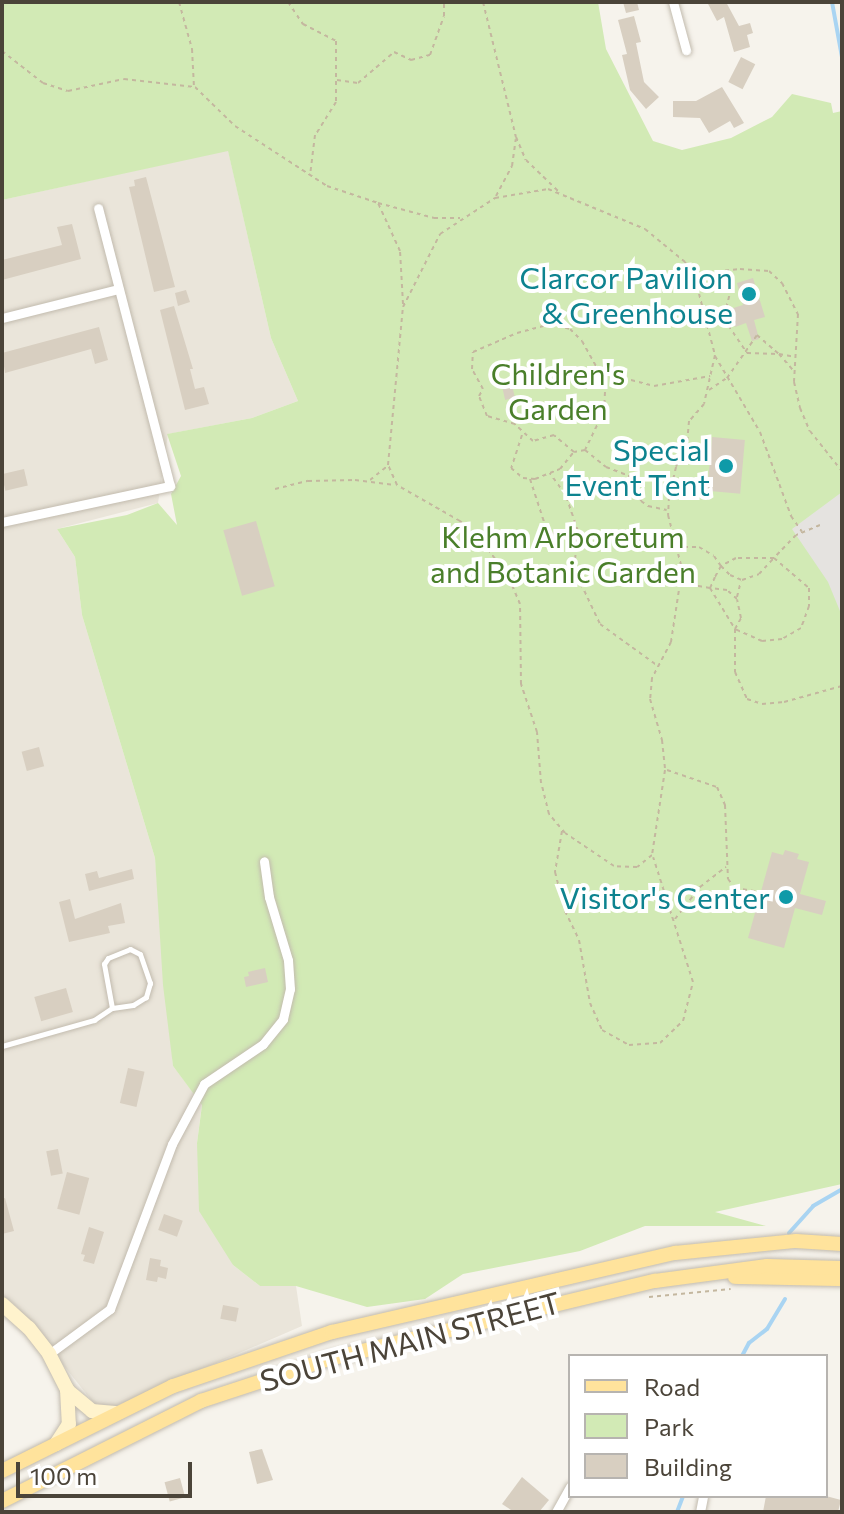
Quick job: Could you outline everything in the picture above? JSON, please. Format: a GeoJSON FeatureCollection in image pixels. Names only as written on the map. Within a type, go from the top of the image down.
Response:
{"type":"FeatureCollection","features":[{"type":"Feature","properties":{"kind":"main road","name":"SOUTH MAIN STREET"},"geometry":{"type":"LineString","coordinates":[[2,1471],[173,1386],[270,1351],[540,1282],[675,1253],[728,1245],[796,1241],[842,1244]]}},
{"type":"Feature","properties":{"kind":"main road","name":"SOUTH MAIN STREET"},"geometry":{"type":"LineString","coordinates":[[2,1501],[159,1420],[246,1384],[329,1359],[557,1303],[691,1275],[767,1266],[842,1268]]}},
{"type":"Feature","properties":{"kind":"main road"},"geometry":{"type":"LineString","coordinates":[[691,1275],[842,1279]]}},
{"type":"Feature","properties":{"kind":"street"},"geometry":{"type":"LineString","coordinates":[[673,2],[686,50]]}},
{"type":"Feature","properties":{"kind":"street"},"geometry":{"type":"LineString","coordinates":[[2,522],[170,486],[98,208]]}},
{"type":"Feature","properties":{"kind":"street"},"geometry":{"type":"LineString","coordinates":[[2,318],[118,289]]}},
{"type":"Feature","properties":{"kind":"street"},"geometry":{"type":"LineString","coordinates":[[49,1354],[110,1309],[172,1144],[204,1084],[263,1044],[283,1019],[290,989],[288,960],[269,897],[264,861]]}},
{"type":"Feature","properties":{"kind":"street"},"geometry":{"type":"LineString","coordinates":[[2,1304],[29,1328],[49,1354],[67,1389],[92,1411],[115,1413]]}},
{"type":"Feature","properties":{"kind":"street"},"geometry":{"type":"LineString","coordinates":[[56,1444],[69,1424],[67,1389]]}},
{"type":"Feature","properties":{"kind":"street"},"geometry":{"type":"LineString","coordinates":[[556,1512],[568,1491]]}},
{"type":"Feature","properties":{"kind":"lane"},"geometry":{"type":"LineString","coordinates":[[2,1046],[94,1020],[112,1008],[133,1005],[146,997],[150,983],[140,954],[130,949],[108,958],[104,964],[112,1008]]}},
{"type":"Feature","properties":{"kind":"path"},"geometry":{"type":"LineString","coordinates":[[179,2],[192,49],[195,87]]}},
{"type":"Feature","properties":{"kind":"path"},"geometry":{"type":"LineString","coordinates":[[288,2],[303,24],[336,41],[336,102],[315,135],[309,174]]}},
{"type":"Feature","properties":{"kind":"path"},"geometry":{"type":"LineString","coordinates":[[336,80],[358,83],[394,52],[411,60],[430,55],[444,16],[444,2]]}},
{"type":"Feature","properties":{"kind":"path"},"geometry":{"type":"LineString","coordinates":[[483,2],[516,137],[526,160],[559,192]]}},
{"type":"Feature","properties":{"kind":"path"},"geometry":{"type":"LineString","coordinates":[[2,51],[43,83],[68,91],[124,79],[195,87],[235,126],[327,186],[434,218],[461,218]]}},
{"type":"Feature","properties":{"kind":"path"},"geometry":{"type":"LineString","coordinates":[[495,198],[512,166],[516,137]]}},
{"type":"Feature","properties":{"kind":"path"},"geometry":{"type":"LineString","coordinates":[[403,307],[440,234],[495,198],[548,189],[645,229],[685,262],[693,274],[715,355],[760,432],[791,516],[802,532]]}},
{"type":"Feature","properties":{"kind":"path"},"geometry":{"type":"LineString","coordinates":[[378,203],[400,251],[403,307],[388,465],[397,485]]}},
{"type":"Feature","properties":{"kind":"path"},"geometry":{"type":"LineString","coordinates":[[693,274],[769,271],[782,283],[798,314],[795,372],[800,408],[810,431],[841,470]]}},
{"type":"Feature","properties":{"kind":"path"},"geometry":{"type":"LineString","coordinates":[[714,272],[731,288],[724,319],[747,353]]}},
{"type":"Feature","properties":{"kind":"path"},"geometry":{"type":"LineString","coordinates":[[574,452],[554,435],[533,441],[515,424],[487,416],[479,396],[483,389],[472,369],[473,352],[517,333],[550,324],[570,329],[599,371],[605,392],[604,411],[585,450]]}},
{"type":"Feature","properties":{"kind":"path"},"geometry":{"type":"LineString","coordinates":[[708,390],[727,378],[757,335],[795,372]]}},
{"type":"Feature","properties":{"kind":"path"},"geometry":{"type":"LineString","coordinates":[[747,353],[796,357]]}},
{"type":"Feature","properties":{"kind":"path"},"geometry":{"type":"LineString","coordinates":[[562,829],[555,872],[565,911],[579,940],[590,1003],[602,1030],[629,1045],[660,1043],[683,1021],[693,982],[674,921],[664,900],[652,855],[665,770],[662,740],[650,699],[652,678],[671,642],[680,583],[668,511],[689,421],[697,415],[708,390],[715,355]]}},
{"type":"Feature","properties":{"kind":"path"},"geometry":{"type":"LineString","coordinates":[[599,371],[654,386],[710,376]]}},
{"type":"Feature","properties":{"kind":"path"},"geometry":{"type":"LineString","coordinates":[[523,434],[511,468],[523,478],[530,479],[560,469],[574,452],[585,450],[606,467],[629,476],[641,501],[668,511]]}},
{"type":"Feature","properties":{"kind":"path"},"geometry":{"type":"LineString","coordinates":[[369,482],[388,465]]}},
{"type":"Feature","properties":{"kind":"path"},"geometry":{"type":"LineString","coordinates":[[550,473],[565,494],[578,531],[574,569],[600,624],[658,666]]}},
{"type":"Feature","properties":{"kind":"path"},"geometry":{"type":"LineString","coordinates":[[530,479],[546,528],[557,535],[578,531]]}},
{"type":"Feature","properties":{"kind":"path"},"geometry":{"type":"LineString","coordinates":[[275,489],[308,481],[397,485],[460,521],[485,545],[509,578],[520,604],[521,684],[537,732],[541,783],[549,814],[562,829],[614,866],[637,867],[652,855]]}},
{"type":"Feature","properties":{"kind":"path"},"geometry":{"type":"LineString","coordinates":[[742,580],[759,574],[802,532],[820,525]]}},
{"type":"Feature","properties":{"kind":"path"},"geometry":{"type":"LineString","coordinates":[[676,547],[699,547],[742,580]]}},
{"type":"Feature","properties":{"kind":"path"},"geometry":{"type":"LineString","coordinates":[[736,558],[774,558],[809,588],[809,606],[801,628],[782,639],[762,641],[735,629],[710,588],[721,566],[736,558]]}},
{"type":"Feature","properties":{"kind":"path"},"geometry":{"type":"LineString","coordinates":[[742,580],[737,599],[741,618],[735,629],[735,672],[747,699],[762,704],[784,702],[842,686]]}},
{"type":"Feature","properties":{"kind":"path"},"geometry":{"type":"LineString","coordinates":[[680,583],[727,590],[737,599]]}},
{"type":"Feature","properties":{"kind":"path"},"geometry":{"type":"LineString","coordinates":[[665,770],[717,787],[725,805],[728,879],[735,888],[759,892]]}},
{"type":"Feature","properties":{"kind":"path"},"geometry":{"type":"LineString","coordinates":[[674,921],[700,887],[727,866]]}},
{"type":"Feature","properties":{"kind":"path"},"geometry":{"type":"LineString","coordinates":[[642,1298],[733,1288]]}},
{"type":"Feature","properties":{"kind":"shaded area"},"geometry":{"type":"Polygon","coordinates":[[[228,150],[271,338],[298,401],[252,418],[168,434],[158,503],[57,529],[75,557],[82,615],[155,858],[173,1066],[202,1104],[197,1143],[233,1265],[260,1286],[296,1286],[302,1326],[114,1407],[96,1406],[17,1307],[2,1295],[2,200],[228,150]]]}},
{"type":"Feature","properties":{"kind":"shaded area"},"geometry":{"type":"Polygon","coordinates":[[[842,492],[842,616],[828,582],[792,529],[842,492]]]}},
{"type":"Feature","properties":{"kind":"green space","name":"Klehm Arboretum and Botanic Garden"},"geometry":{"type":"Polygon","coordinates":[[[2,2],[598,2],[606,49],[653,141],[682,150],[731,138],[772,117],[792,94],[831,103],[833,113],[842,111],[842,1184],[715,1212],[766,1226],[645,1226],[580,1251],[463,1274],[425,1299],[367,1307],[296,1286],[260,1286],[233,1265],[199,1211],[197,1143],[202,1105],[173,1066],[163,985],[155,858],[82,615],[75,557],[57,529],[127,515],[158,503],[177,525],[171,494],[181,476],[167,434],[252,418],[298,401],[271,338],[228,151],[2,200],[2,2]]]}},
{"type":"Feature","properties":{"kind":"building"},"geometry":{"type":"Polygon","coordinates":[[[623,2],[637,2],[639,10],[626,13],[623,2]]]}},
{"type":"Feature","properties":{"kind":"building"},"geometry":{"type":"Polygon","coordinates":[[[707,2],[726,2],[739,26],[750,23],[753,33],[747,35],[750,47],[734,52],[724,17],[717,21],[707,2]]]}},
{"type":"Feature","properties":{"kind":"building"},"geometry":{"type":"Polygon","coordinates":[[[634,16],[641,42],[636,43],[644,82],[659,97],[646,109],[630,90],[622,55],[627,54],[618,20],[634,16]]]}},
{"type":"Feature","properties":{"kind":"building"},"geometry":{"type":"Polygon","coordinates":[[[741,57],[755,64],[743,89],[728,82],[741,57]]]}},
{"type":"Feature","properties":{"kind":"building"},"geometry":{"type":"Polygon","coordinates":[[[722,87],[744,123],[734,128],[730,121],[709,133],[700,118],[673,117],[673,101],[696,101],[722,87]]]}},
{"type":"Feature","properties":{"kind":"building"},"geometry":{"type":"Polygon","coordinates":[[[146,177],[175,287],[154,292],[129,187],[135,186],[134,180],[146,177]]]}},
{"type":"Feature","properties":{"kind":"building"},"geometry":{"type":"Polygon","coordinates":[[[72,224],[81,259],[2,280],[2,260],[62,245],[57,227],[72,224]]]}},
{"type":"Feature","properties":{"kind":"building","name":"Clarcor Pavilion & Greenhouse"},"geometry":{"type":"Polygon","coordinates":[[[753,278],[765,317],[754,320],[759,339],[752,341],[746,323],[735,327],[730,309],[743,305],[737,283],[753,278]]]}},
{"type":"Feature","properties":{"kind":"building"},"geometry":{"type":"Polygon","coordinates":[[[186,290],[190,302],[178,306],[175,293],[186,290]]]}},
{"type":"Feature","properties":{"kind":"building"},"geometry":{"type":"Polygon","coordinates":[[[174,306],[193,369],[190,369],[195,389],[204,387],[209,404],[185,410],[160,310],[174,306]]]}},
{"type":"Feature","properties":{"kind":"building"},"geometry":{"type":"Polygon","coordinates":[[[99,327],[108,360],[95,364],[91,349],[5,373],[2,353],[99,327]]]}},
{"type":"Feature","properties":{"kind":"building"},"geometry":{"type":"Polygon","coordinates":[[[512,385],[515,398],[505,400],[502,387],[512,385]]]}},
{"type":"Feature","properties":{"kind":"building","name":"Special Event Tent"},"geometry":{"type":"Polygon","coordinates":[[[712,437],[745,440],[740,494],[707,491],[712,437]]]}},
{"type":"Feature","properties":{"kind":"building"},"geometry":{"type":"Polygon","coordinates":[[[24,469],[28,486],[5,491],[2,474],[24,469]]]}},
{"type":"Feature","properties":{"kind":"building"},"geometry":{"type":"Polygon","coordinates":[[[256,521],[275,586],[242,596],[223,530],[256,521]]]}},
{"type":"Feature","properties":{"kind":"building"},"geometry":{"type":"Polygon","coordinates":[[[39,747],[44,766],[27,771],[22,752],[39,747]]]}},
{"type":"Feature","properties":{"kind":"building","name":"Visitor's Center"},"geometry":{"type":"Polygon","coordinates":[[[785,850],[799,854],[797,859],[809,862],[800,894],[826,901],[822,915],[795,908],[784,948],[748,938],[772,852],[783,855],[785,850]]]}},
{"type":"Feature","properties":{"kind":"building"},"geometry":{"type":"Polygon","coordinates":[[[132,869],[134,879],[89,891],[85,874],[97,871],[99,878],[132,869]]]}},
{"type":"Feature","properties":{"kind":"building"},"geometry":{"type":"Polygon","coordinates":[[[70,899],[75,919],[121,903],[125,923],[108,926],[110,933],[69,942],[59,902],[70,899]]]}},
{"type":"Feature","properties":{"kind":"building"},"geometry":{"type":"Polygon","coordinates":[[[265,968],[268,982],[246,987],[244,977],[249,976],[248,972],[265,968]]]}},
{"type":"Feature","properties":{"kind":"building"},"geometry":{"type":"Polygon","coordinates":[[[66,988],[73,1012],[41,1021],[34,997],[66,988]]]}},
{"type":"Feature","properties":{"kind":"building"},"geometry":{"type":"Polygon","coordinates":[[[128,1068],[145,1072],[136,1107],[120,1103],[128,1068]]]}},
{"type":"Feature","properties":{"kind":"building"},"geometry":{"type":"Polygon","coordinates":[[[58,1149],[63,1174],[51,1176],[46,1151],[58,1149]]]}},
{"type":"Feature","properties":{"kind":"building"},"geometry":{"type":"Polygon","coordinates":[[[67,1172],[89,1178],[79,1215],[57,1209],[67,1172]]]}},
{"type":"Feature","properties":{"kind":"building"},"geometry":{"type":"Polygon","coordinates":[[[5,1198],[14,1231],[2,1234],[2,1199],[5,1198]]]}},
{"type":"Feature","properties":{"kind":"building"},"geometry":{"type":"Polygon","coordinates":[[[164,1214],[183,1221],[177,1237],[158,1230],[164,1214]]]}},
{"type":"Feature","properties":{"kind":"building"},"geometry":{"type":"Polygon","coordinates":[[[89,1227],[104,1232],[94,1264],[83,1261],[85,1255],[81,1254],[89,1227]]]}},
{"type":"Feature","properties":{"kind":"building"},"geometry":{"type":"Polygon","coordinates":[[[150,1258],[161,1260],[160,1266],[168,1268],[166,1279],[158,1277],[157,1282],[146,1280],[150,1258]]]}},
{"type":"Feature","properties":{"kind":"building"},"geometry":{"type":"Polygon","coordinates":[[[223,1305],[239,1308],[236,1322],[220,1319],[223,1305]]]}},
{"type":"Feature","properties":{"kind":"building"},"geometry":{"type":"Polygon","coordinates":[[[262,1449],[273,1480],[257,1484],[249,1452],[262,1449]]]}},
{"type":"Feature","properties":{"kind":"building"},"geometry":{"type":"Polygon","coordinates":[[[522,1477],[549,1500],[539,1512],[514,1512],[502,1504],[522,1477]]]}},
{"type":"Feature","properties":{"kind":"building"},"geometry":{"type":"Polygon","coordinates":[[[180,1478],[185,1497],[170,1501],[165,1482],[180,1478]]]}},
{"type":"Feature","properties":{"kind":"building"},"geometry":{"type":"Polygon","coordinates":[[[828,1497],[841,1500],[838,1512],[763,1512],[766,1498],[828,1497]]]}},
{"type":"Feature","properties":{"kind":"waterway"},"geometry":{"type":"LineString","coordinates":[[832,2],[842,57]]}},
{"type":"Feature","properties":{"kind":"waterway"},"geometry":{"type":"LineString","coordinates":[[789,1233],[813,1206],[842,1189]]}},
{"type":"Feature","properties":{"kind":"waterway"},"geometry":{"type":"LineString","coordinates":[[743,1354],[749,1343],[767,1329],[785,1299]]}},
{"type":"Feature","properties":{"kind":"waterway"},"geometry":{"type":"LineString","coordinates":[[677,1512],[682,1498]]}},
{"type":"Feature","properties":{"kind":"place","name":"Clarcor Pavilion & Greenhouse"},"geometry":{"type":"Point","coordinates":[749,294]}},
{"type":"Feature","properties":{"kind":"place","name":"Special Event Tent"},"geometry":{"type":"Point","coordinates":[726,466]}},
{"type":"Feature","properties":{"kind":"place","name":"Visitor's Center"},"geometry":{"type":"Point","coordinates":[786,897]}},
{"type":"Feature","properties":{"kind":"park label","name":"Children's Garden"},"geometry":{"type":"Point","coordinates":[558,390]}}]}
